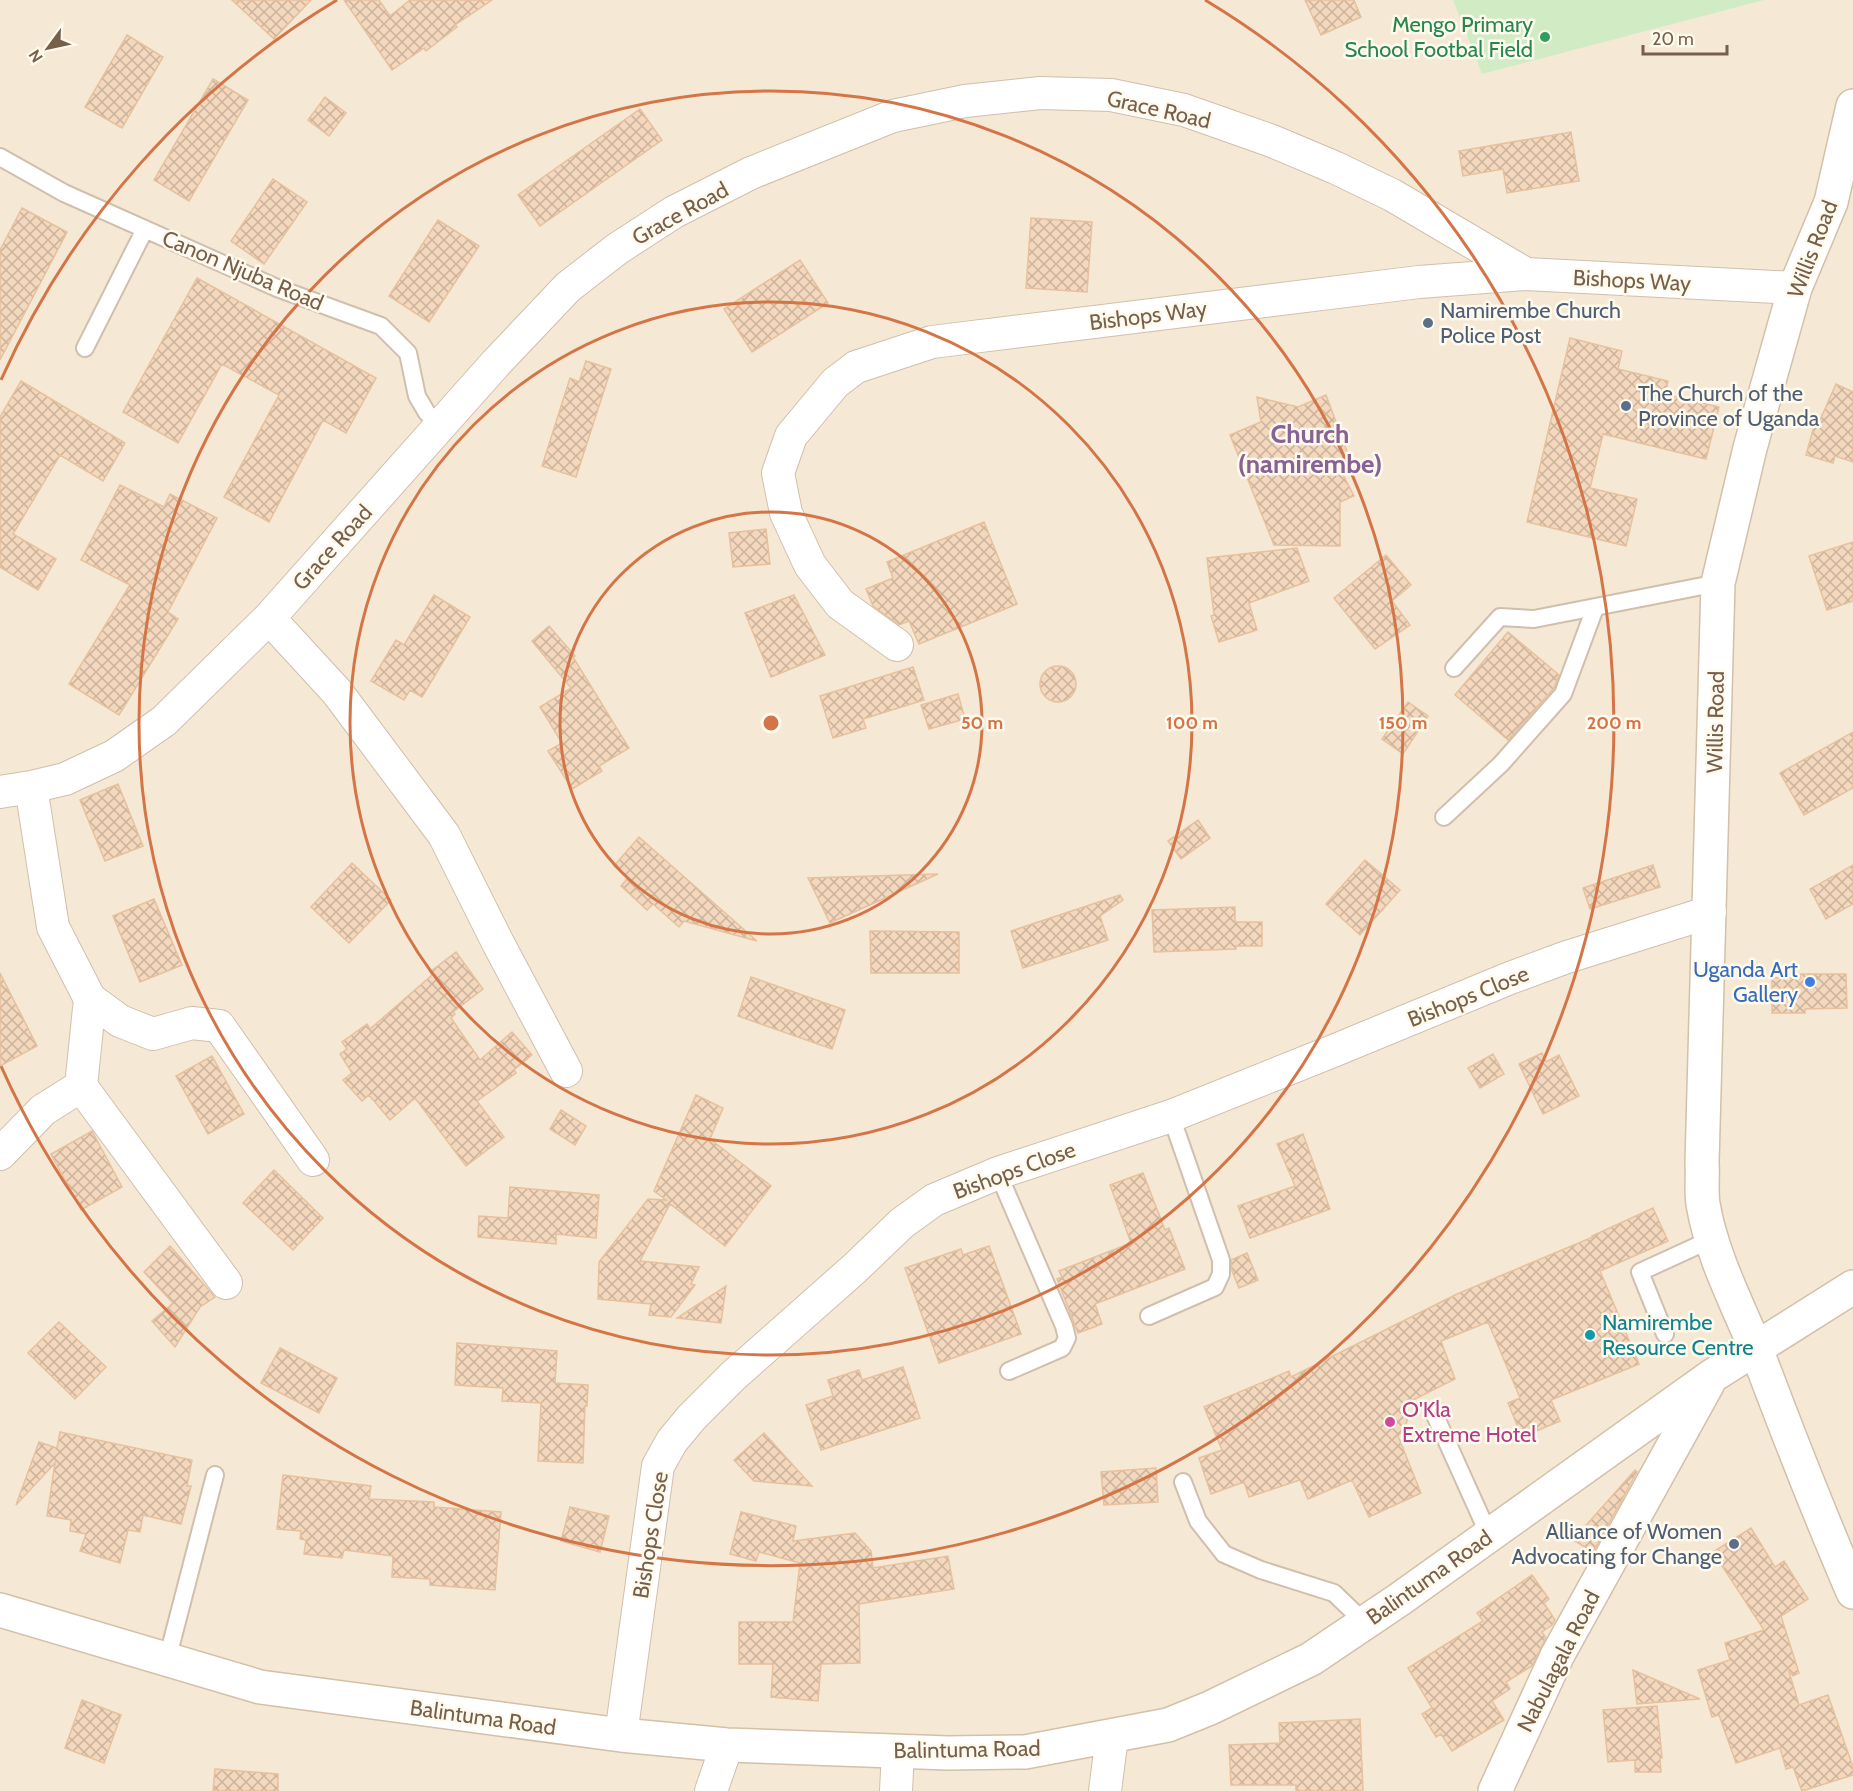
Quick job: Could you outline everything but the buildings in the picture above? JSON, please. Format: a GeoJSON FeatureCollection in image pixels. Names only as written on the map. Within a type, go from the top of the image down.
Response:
{"type":"FeatureCollection","features":[{"type":"Feature","properties":{"kind":"main road","name":"Willis Road"},"geometry":{"type":"LineString","coordinates":[[1853,106],[1842,199],[1795,288],[1750,448],[1718,584],[1702,1163],[1703,1203],[1724,1275],[1818,1511],[1853,1592]]}},
{"type":"Feature","properties":{"kind":"main road","name":"Balintuma Road"},"geometry":{"type":"LineString","coordinates":[[0,1610],[260,1687],[621,1735],[727,1745],[898,1752],[1025,1752],[1168,1725],[1210,1708],[1311,1659],[1712,1376],[1853,1287]]}},
{"type":"Feature","properties":{"kind":"main road","name":"Nabulagala Road"},"geometry":{"type":"LineString","coordinates":[[1495,1791],[1557,1656],[1712,1376]]}},
{"type":"Feature","properties":{"kind":"street","name":"Grace Road"},"geometry":{"type":"LineString","coordinates":[[0,792],[64,779],[114,756],[164,721],[269,618],[496,363],[568,287],[617,249],[674,212],[751,173],[893,116],[965,101],[1040,93],[1112,95],[1184,110],[1272,141],[1336,168],[1392,195],[1526,274]]}},
{"type":"Feature","properties":{"kind":"street","name":"Bishops Way"},"geometry":{"type":"LineString","coordinates":[[897,645],[840,604],[810,565],[786,513],[778,473],[791,436],[835,383],[856,367],[932,342],[1407,283],[1526,274],[1795,288]]}},
{"type":"Feature","properties":{"kind":"street"},"geometry":{"type":"LineString","coordinates":[[269,618],[337,692],[444,835],[566,1071]]}},
{"type":"Feature","properties":{"kind":"street"},"geometry":{"type":"LineString","coordinates":[[32,787],[53,927],[90,999],[120,1021],[153,1034],[192,1023],[219,1026],[314,1160]]}},
{"type":"Feature","properties":{"kind":"street","name":"Bishops Close"},"geometry":{"type":"LineString","coordinates":[[621,1735],[658,1466],[672,1442],[692,1417],[733,1376],[854,1269],[902,1223],[933,1200],[998,1173],[1171,1116],[1564,958],[1710,912]]}},
{"type":"Feature","properties":{"kind":"street"},"geometry":{"type":"LineString","coordinates":[[90,999],[81,1086],[226,1283]]}},
{"type":"Feature","properties":{"kind":"street"},"geometry":{"type":"LineString","coordinates":[[0,1154],[43,1110],[81,1086]]}},
{"type":"Feature","properties":{"kind":"street"},"geometry":{"type":"LineString","coordinates":[[1105,1791],[1112,1736]]}},
{"type":"Feature","properties":{"kind":"street"},"geometry":{"type":"LineString","coordinates":[[711,1791],[727,1745]]}},
{"type":"Feature","properties":{"kind":"street"},"geometry":{"type":"LineString","coordinates":[[896,1791],[898,1752]]}},
{"type":"Feature","properties":{"kind":"lane","name":"Canon Njuba Road"},"geometry":{"type":"LineString","coordinates":[[0,157],[64,193],[277,288],[381,326],[408,353],[417,396],[427,413],[441,425]]}},
{"type":"Feature","properties":{"kind":"lane"},"geometry":{"type":"LineString","coordinates":[[85,348],[145,229]]}},
{"type":"Feature","properties":{"kind":"lane"},"geometry":{"type":"LineString","coordinates":[[1454,668],[1500,617],[1534,619],[1718,584]]}},
{"type":"Feature","properties":{"kind":"lane"},"geometry":{"type":"LineString","coordinates":[[1444,817],[1501,764],[1563,694],[1595,608]]}},
{"type":"Feature","properties":{"kind":"lane"},"geometry":{"type":"LineString","coordinates":[[1149,1316],[1215,1287],[1221,1274],[1221,1260],[1171,1116]]}},
{"type":"Feature","properties":{"kind":"lane"},"geometry":{"type":"LineString","coordinates":[[998,1173],[1064,1326],[1067,1338],[1062,1348],[1009,1371]]}},
{"type":"Feature","properties":{"kind":"lane"},"geometry":{"type":"LineString","coordinates":[[1665,1334],[1640,1272],[1712,1239]]}},
{"type":"Feature","properties":{"kind":"lane"},"geometry":{"type":"LineString","coordinates":[[1434,1413],[1489,1535]]}},
{"type":"Feature","properties":{"kind":"lane"},"geometry":{"type":"LineString","coordinates":[[168,1660],[215,1475]]}},
{"type":"Feature","properties":{"kind":"lane"},"geometry":{"type":"LineString","coordinates":[[1184,1482],[1198,1521],[1224,1554],[1261,1570],[1334,1593],[1365,1623]]}},
{"type":"Feature","properties":{"kind":"shaded area"},"geometry":{"type":"Polygon","coordinates":[[[0,0],[1853,0],[1853,1791],[0,1791],[0,0]]]}},
{"type":"Feature","properties":{"kind":"green space","name":"Mengo Primary School Footbal Field"},"geometry":{"type":"Polygon","coordinates":[[[1453,0],[1764,0],[1482,74],[1453,0]]]}},
{"type":"Feature","properties":{"kind":"place","name":"Mengo Primary School Footbal Field"},"geometry":{"type":"Point","coordinates":[1545,37]}},
{"type":"Feature","properties":{"kind":"place","name":"Namirembe Church Police Post"},"geometry":{"type":"Point","coordinates":[1428,323]}},
{"type":"Feature","properties":{"kind":"place","name":"The Church of the Province of Uganda"},"geometry":{"type":"Point","coordinates":[1626,406]}},
{"type":"Feature","properties":{"kind":"place","name":"Uganda Art Gallery"},"geometry":{"type":"Point","coordinates":[1810,982]}},
{"type":"Feature","properties":{"kind":"place","name":"Namirembe Resource Centre"},"geometry":{"type":"Point","coordinates":[1590,1335]}},
{"type":"Feature","properties":{"kind":"place","name":"O'Kla Extreme Hotel"},"geometry":{"type":"Point","coordinates":[1390,1422]}},
{"type":"Feature","properties":{"kind":"place","name":"Alliance of Women Advocating for Change"},"geometry":{"type":"Point","coordinates":[1734,1544]}},
{"type":"Feature","properties":{"kind":"district","name":"Church (namirembe)"},"geometry":{"type":"Point","coordinates":[1310,448]}}]}
